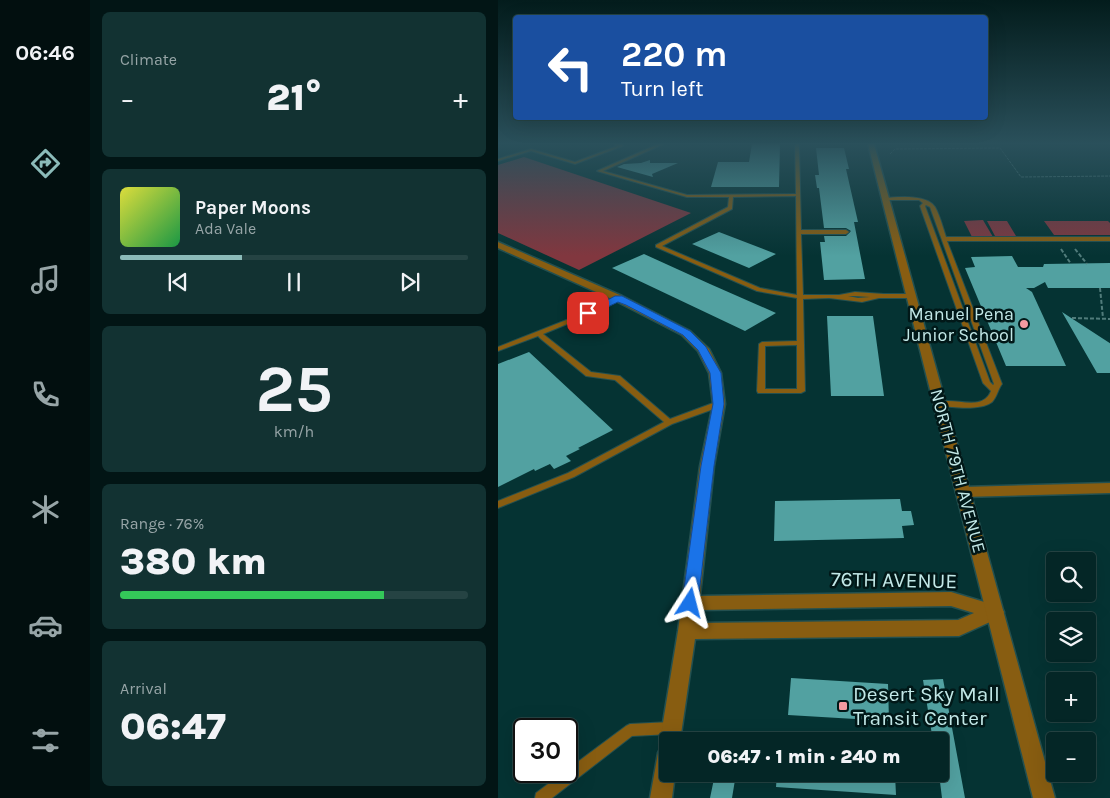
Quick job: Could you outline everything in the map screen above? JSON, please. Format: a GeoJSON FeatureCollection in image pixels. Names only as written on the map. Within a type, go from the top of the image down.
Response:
{"type":"FeatureCollection","features":[{"type":"Feature","properties":{"kind":"street","name":"NORTH 79TH AVENUE"},"geometry":{"type":"LineString","coordinates":[[882,181],[1044,798]]}},
{"type":"Feature","properties":{"kind":"street"},"geometry":{"type":"LineString","coordinates":[[498,244],[618,298],[686,333],[698,344],[715,373],[719,404],[707,466],[689,616],[671,732]]}},
{"type":"Feature","properties":{"kind":"street"},"geometry":{"type":"LineString","coordinates":[[963,492],[1110,488]]}},
{"type":"Feature","properties":{"kind":"street","name":"76TH AVENUE"},"geometry":{"type":"LineString","coordinates":[[689,616],[951,599],[995,612]]}},
{"type":"Feature","properties":{"kind":"street"},"geometry":{"type":"LineString","coordinates":[[689,616],[959,628],[995,612]]}},
{"type":"Feature","properties":{"kind":"street"},"geometry":{"type":"LineString","coordinates":[[661,798],[663,782]]}},
{"type":"Feature","properties":{"kind":"lane"},"geometry":{"type":"LineString","coordinates":[[633,181],[676,194],[692,196],[796,195]]}},
{"type":"Feature","properties":{"kind":"lane"},"geometry":{"type":"LineString","coordinates":[[796,181],[800,297],[801,391],[761,391],[762,344],[800,343]]}},
{"type":"Feature","properties":{"kind":"lane"},"geometry":{"type":"LineString","coordinates":[[731,196],[730,208],[658,246],[759,290],[800,297],[840,297],[851,300],[867,300],[878,296],[912,296]]}},
{"type":"Feature","properties":{"kind":"lane"},"geometry":{"type":"LineString","coordinates":[[887,199],[914,199],[926,202],[932,206],[998,384],[993,389],[993,396],[988,401],[973,404],[940,404]]}},
{"type":"Feature","properties":{"kind":"lane"},"geometry":{"type":"LineString","coordinates":[[926,202],[922,206],[987,384],[993,389]]}},
{"type":"Feature","properties":{"kind":"lane"},"geometry":{"type":"LineString","coordinates":[[798,232],[846,232]]}},
{"type":"Feature","properties":{"kind":"lane"},"geometry":{"type":"LineString","coordinates":[[946,240],[1110,239]]}},
{"type":"Feature","properties":{"kind":"lane"},"geometry":{"type":"LineString","coordinates":[[498,348],[604,307],[618,298]]}},
{"type":"Feature","properties":{"kind":"lane"},"geometry":{"type":"LineString","coordinates":[[539,333],[542,338],[589,374],[617,378],[669,422]]}},
{"type":"Feature","properties":{"kind":"lane"},"geometry":{"type":"LineString","coordinates":[[498,506],[571,475],[669,422],[719,404]]}},
{"type":"Feature","properties":{"kind":"lane"},"geometry":{"type":"LineString","coordinates":[[541,798],[630,730],[659,733]]}},
{"type":"Feature","properties":{"kind":"path"},"geometry":{"type":"LineString","coordinates":[[1054,239],[1071,264]]}},
{"type":"Feature","properties":{"kind":"path"},"geometry":{"type":"LineString","coordinates":[[1068,239],[1087,264]]}},
{"type":"Feature","properties":{"kind":"path"},"geometry":{"type":"LineString","coordinates":[[1100,288],[1103,318]]}},
{"type":"Feature","properties":{"kind":"path"},"geometry":{"type":"LineString","coordinates":[[1072,318],[1110,319]]}},
{"type":"Feature","properties":{"kind":"shaded area"},"geometry":{"type":"Polygon","coordinates":[[[498,181],[596,181],[691,213],[579,270],[498,233],[498,181]]]}},
{"type":"Feature","properties":{"kind":"shaded area"},"geometry":{"type":"Polygon","coordinates":[[[983,220],[993,237],[972,237],[964,221],[983,220]]]}},
{"type":"Feature","properties":{"kind":"shaded area"},"geometry":{"type":"Polygon","coordinates":[[[987,221],[1007,221],[1016,236],[995,236],[987,221]]]}},
{"type":"Feature","properties":{"kind":"shaded area"},"geometry":{"type":"Polygon","coordinates":[[[1044,221],[1108,221],[1110,223],[1110,235],[1054,235],[1044,221]]]}},
{"type":"Feature","properties":{"kind":"building"},"geometry":{"type":"Polygon","coordinates":[[[713,181],[779,181],[779,187],[711,187],[713,181]]]}},
{"type":"Feature","properties":{"kind":"building"},"geometry":{"type":"Polygon","coordinates":[[[816,181],[849,181],[858,222],[854,222],[865,279],[824,280],[820,242],[825,242],[824,236],[846,236],[851,231],[846,228],[824,228],[819,188],[817,188],[816,181]]]}},
{"type":"Feature","properties":{"kind":"building"},"geometry":{"type":"Polygon","coordinates":[[[719,232],[776,254],[749,268],[692,244],[719,232]]]}},
{"type":"Feature","properties":{"kind":"building"},"geometry":{"type":"Polygon","coordinates":[[[644,254],[776,313],[745,331],[612,268],[644,254]]]}},
{"type":"Feature","properties":{"kind":"building"},"geometry":{"type":"Polygon","coordinates":[[[1012,256],[1018,267],[1043,267],[1044,264],[1111,263],[1111,288],[1048,288],[1045,282],[1034,288],[1026,288],[1032,292],[1066,366],[1006,366],[965,268],[975,267],[971,257],[1012,256]]]}},
{"type":"Feature","properties":{"kind":"building"},"geometry":{"type":"Polygon","coordinates":[[[1062,312],[1111,344],[1111,373],[1097,373],[1062,312]]]}},
{"type":"Feature","properties":{"kind":"building"},"geometry":{"type":"Polygon","coordinates":[[[827,316],[873,316],[884,396],[831,396],[827,316]]]}},
{"type":"Feature","properties":{"kind":"building"},"geometry":{"type":"Polygon","coordinates":[[[529,352],[613,430],[566,456],[571,461],[554,469],[550,464],[535,471],[534,469],[498,487],[498,364],[529,352]]]}},
{"type":"Feature","properties":{"kind":"building"},"geometry":{"type":"Polygon","coordinates":[[[900,499],[902,511],[911,511],[914,525],[902,526],[904,538],[774,541],[775,501],[900,499]]]}},
{"type":"Feature","properties":{"kind":"building"},"geometry":{"type":"Polygon","coordinates":[[[791,678],[888,684],[889,721],[788,715],[791,678]]]}},
{"type":"Feature","properties":{"kind":"building"},"geometry":{"type":"Polygon","coordinates":[[[943,679],[965,798],[942,798],[940,782],[949,782],[949,732],[932,732],[923,680],[943,679]]]}},
{"type":"Feature","properties":{"kind":"building"},"geometry":{"type":"Polygon","coordinates":[[[713,782],[735,782],[732,798],[710,798],[713,782]]]}},
{"type":"Feature","properties":{"kind":"building"},"geometry":{"type":"Polygon","coordinates":[[[776,782],[895,782],[896,795],[776,787],[776,782]]]}},
{"type":"Feature","properties":{"kind":"place","name":"Manuel Pena Junior School"},"geometry":{"type":"Point","coordinates":[1024,324]}},
{"type":"Feature","properties":{"kind":"place","name":"Desert Sky Mall Transit Center"},"geometry":{"type":"Point","coordinates":[843,706]}},
{"type":"Feature","properties":{"kind":"route"},"geometry":{"type":"LineString","coordinates":[[588,313],[608,305],[618,298],[666,322],[694,339],[703,349],[715,373],[719,404],[707,466],[690,603]]}}]}
